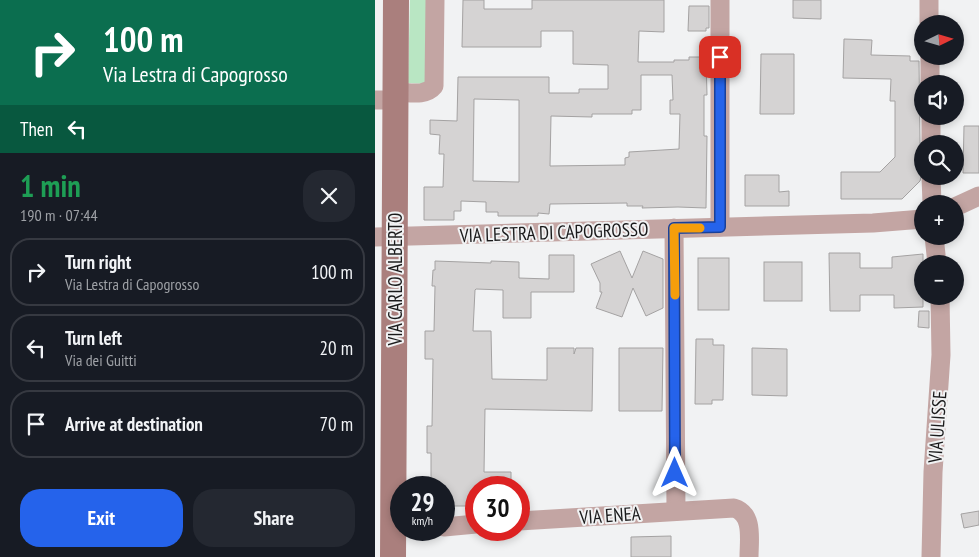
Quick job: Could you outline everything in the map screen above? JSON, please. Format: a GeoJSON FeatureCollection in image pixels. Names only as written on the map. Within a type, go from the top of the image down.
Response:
{"type":"FeatureCollection","features":[{"type":"Feature","properties":{"kind":"street","name":"VIA CARLO ALBERTO"},"geometry":{"type":"LineString","coordinates":[[395,476],[385,237],[389,97],[396,0]]}},
{"type":"Feature","properties":{"kind":"street"},"geometry":{"type":"LineString","coordinates":[[389,97],[423,92],[434,86],[435,0]]}},
{"type":"Feature","properties":{"kind":"street"},"geometry":{"type":"LineString","coordinates":[[720,0],[720,227]]}},
{"type":"Feature","properties":{"kind":"street"},"geometry":{"type":"LineString","coordinates":[[929,0],[929,15]]}},
{"type":"Feature","properties":{"kind":"street"},"geometry":{"type":"LineString","coordinates":[[964,204],[979,196]]}},
{"type":"Feature","properties":{"kind":"street","name":"VIA LESTRA DI CAPOGROSSO"},"geometry":{"type":"LineString","coordinates":[[385,237],[873,224],[914,220]]}},
{"type":"Feature","properties":{"kind":"street"},"geometry":{"type":"LineString","coordinates":[[674,228],[676,511]]}},
{"type":"Feature","properties":{"kind":"street","name":"VIA ULISSE"},"geometry":{"type":"LineString","coordinates":[[931,557],[933,472],[941,355],[941,305]]}},
{"type":"Feature","properties":{"kind":"street","name":"VIA ENEA"},"geometry":{"type":"LineString","coordinates":[[530,521],[676,511],[739,509],[743,512],[749,524],[749,557]]}},
{"type":"Feature","properties":{"kind":"street","name":"VIA CARLO ALBERTO"},"geometry":{"type":"LineString","coordinates":[[393,557],[395,541]]}},
{"type":"Feature","properties":{"kind":"green space"},"geometry":{"type":"Polygon","coordinates":[[[410,0],[430,0],[428,84],[408,83],[410,0]]]}},
{"type":"Feature","properties":{"kind":"building"},"geometry":{"type":"Polygon","coordinates":[[[463,0],[484,0],[484,9],[532,9],[532,0],[664,0],[664,32],[639,31],[638,62],[674,62],[674,60],[689,60],[689,57],[706,57],[707,95],[704,95],[704,136],[707,136],[706,208],[642,208],[643,206],[627,206],[627,203],[550,204],[549,214],[538,213],[538,216],[498,216],[498,212],[486,212],[486,202],[461,201],[461,211],[454,211],[454,220],[424,220],[424,187],[443,187],[444,154],[439,154],[440,135],[430,134],[430,120],[457,121],[458,77],[549,77],[549,93],[579,93],[579,89],[608,89],[608,65],[573,64],[573,31],[541,31],[541,47],[462,47],[463,0]],[[641,75],[641,110],[632,110],[632,114],[592,114],[592,117],[551,116],[550,166],[625,165],[625,158],[629,157],[629,152],[679,149],[680,114],[670,114],[670,100],[673,100],[672,75],[641,75]],[[474,99],[473,181],[519,182],[519,100],[474,99]]]}},
{"type":"Feature","properties":{"kind":"building"},"geometry":{"type":"Polygon","coordinates":[[[793,0],[821,0],[821,19],[793,18],[793,0]]]}},
{"type":"Feature","properties":{"kind":"building"},"geometry":{"type":"Polygon","coordinates":[[[689,6],[709,6],[709,28],[706,28],[706,31],[688,31],[689,6]]]}},
{"type":"Feature","properties":{"kind":"building"},"geometry":{"type":"Polygon","coordinates":[[[844,39],[872,40],[871,55],[910,56],[910,61],[914,61],[914,65],[919,65],[919,75],[914,75],[914,125],[920,125],[920,135],[914,135],[914,185],[916,185],[902,199],[841,199],[841,172],[880,172],[895,157],[895,101],[890,101],[891,79],[843,78],[844,39]]]}},
{"type":"Feature","properties":{"kind":"building"},"geometry":{"type":"Polygon","coordinates":[[[761,54],[794,54],[794,114],[760,114],[761,54]]]}},
{"type":"Feature","properties":{"kind":"building"},"geometry":{"type":"Polygon","coordinates":[[[964,126],[979,126],[979,173],[964,173],[964,126]]]}},
{"type":"Feature","properties":{"kind":"building"},"geometry":{"type":"Polygon","coordinates":[[[745,175],[779,175],[779,192],[789,191],[789,206],[745,206],[745,175]]]}},
{"type":"Feature","properties":{"kind":"building"},"geometry":{"type":"Polygon","coordinates":[[[620,251],[632,278],[643,251],[663,259],[663,308],[646,316],[633,288],[622,317],[596,308],[602,292],[600,292],[600,283],[591,264],[620,251]]]}},
{"type":"Feature","properties":{"kind":"building"},"geometry":{"type":"Polygon","coordinates":[[[829,253],[860,253],[860,268],[892,268],[892,257],[923,254],[914,255],[914,305],[923,305],[923,307],[894,308],[894,295],[860,295],[860,311],[830,311],[829,253]]]}},
{"type":"Feature","properties":{"kind":"building"},"geometry":{"type":"Polygon","coordinates":[[[549,255],[574,255],[574,292],[531,292],[531,318],[503,318],[503,290],[476,289],[473,331],[491,331],[492,379],[547,380],[547,348],[574,348],[574,354],[576,348],[593,348],[592,411],[485,409],[484,472],[511,472],[511,476],[465,476],[465,506],[455,506],[455,476],[431,476],[431,453],[427,453],[427,426],[432,426],[433,359],[425,359],[425,331],[434,331],[435,286],[432,286],[435,261],[519,262],[519,278],[549,279],[549,255]]]}},
{"type":"Feature","properties":{"kind":"building"},"geometry":{"type":"Polygon","coordinates":[[[698,258],[729,258],[729,310],[698,310],[698,258]]]}},
{"type":"Feature","properties":{"kind":"building"},"geometry":{"type":"Polygon","coordinates":[[[764,262],[802,262],[802,301],[764,301],[764,262]]]}},
{"type":"Feature","properties":{"kind":"building"},"geometry":{"type":"Polygon","coordinates":[[[919,311],[929,311],[929,328],[918,327],[919,311]]]}},
{"type":"Feature","properties":{"kind":"building"},"geometry":{"type":"Polygon","coordinates":[[[696,339],[713,339],[713,345],[724,345],[723,400],[712,400],[712,404],[695,404],[696,339]]]}},
{"type":"Feature","properties":{"kind":"building"},"geometry":{"type":"Polygon","coordinates":[[[619,348],[663,348],[662,411],[619,411],[619,348]]]}},
{"type":"Feature","properties":{"kind":"building"},"geometry":{"type":"Polygon","coordinates":[[[752,348],[787,349],[787,396],[752,395],[752,348]]]}},
{"type":"Feature","properties":{"kind":"building"},"geometry":{"type":"Polygon","coordinates":[[[979,511],[979,525],[964,528],[961,514],[979,511]]]}},
{"type":"Feature","properties":{"kind":"building"},"geometry":{"type":"Polygon","coordinates":[[[671,536],[671,557],[631,557],[631,537],[671,536]]]}},
{"type":"Feature","properties":{"kind":"slow traffic"},"geometry":{"type":"LineString","coordinates":[[675,295],[674,228],[700,228]]}},
{"type":"Feature","properties":{"kind":"route"},"geometry":{"type":"LineString","coordinates":[[675,473],[674,228],[720,227],[720,57]]}}]}
